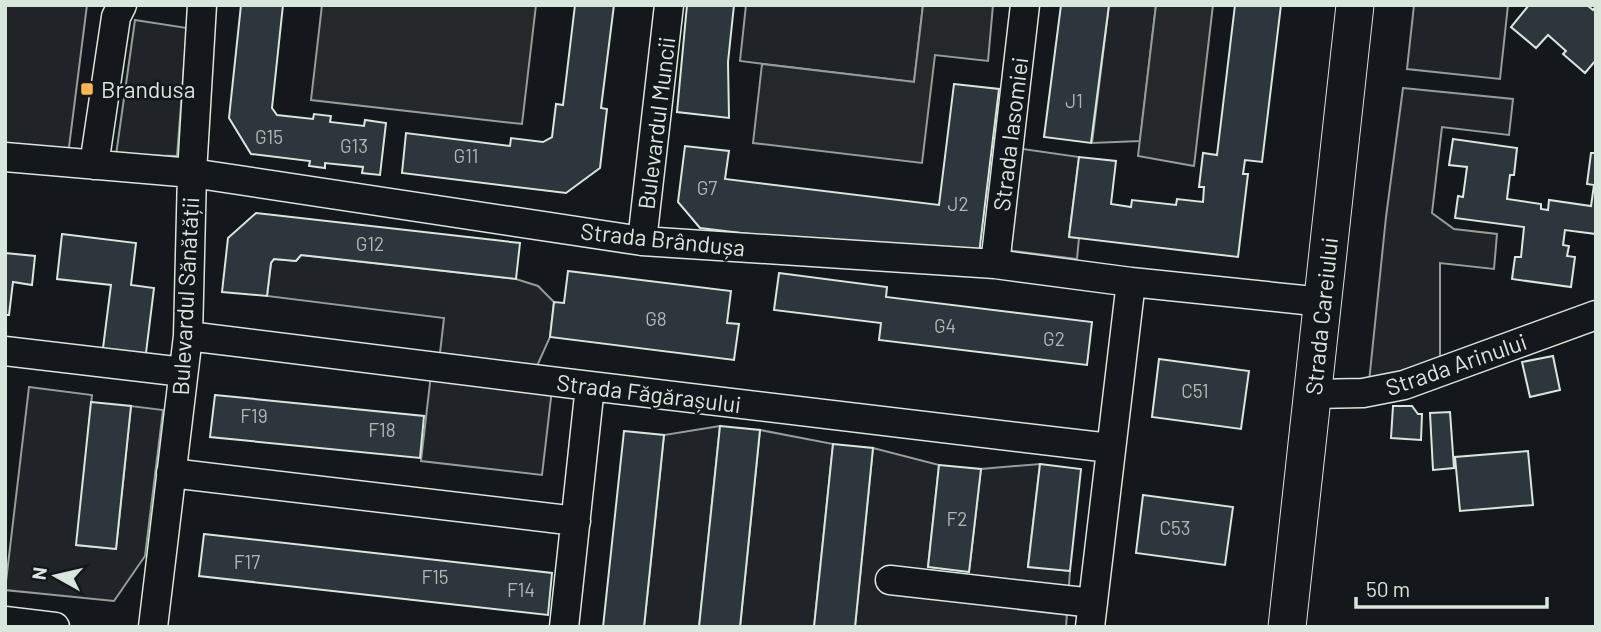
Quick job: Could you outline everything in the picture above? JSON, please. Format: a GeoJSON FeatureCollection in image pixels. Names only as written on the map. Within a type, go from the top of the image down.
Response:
{"type":"FeatureCollection","features":[{"type":"Feature","properties":{"kind":"main road","name":"Strada Careiului"},"geometry":{"type":"LineString","coordinates":[[1287,627],[1355,5]]}},
{"type":"Feature","properties":{"kind":"street"},"geometry":{"type":"LineString","coordinates":[[94,164],[116,17],[122,5]]}},
{"type":"Feature","properties":{"kind":"street","name":"Bulevardul Sănătății"},"geometry":{"type":"LineString","coordinates":[[153,627],[188,336],[192,173],[202,5]]}},
{"type":"Feature","properties":{"kind":"street","name":"Bulevardul Muncii"},"geometry":{"type":"LineString","coordinates":[[642,241],[669,5]]}},
{"type":"Feature","properties":{"kind":"street","name":"Strada Iasomiei"},"geometry":{"type":"LineString","coordinates":[[995,264],[1025,5]]}},
{"type":"Feature","properties":{"kind":"street","name":"Strada Brândușa"},"geometry":{"type":"LineString","coordinates":[[5,157],[192,173],[642,241],[995,264],[1131,282],[1323,302]]}},
{"type":"Feature","properties":{"kind":"street"},"geometry":{"type":"LineString","coordinates":[[890,580],[1092,615],[1131,282]]}},
{"type":"Feature","properties":{"kind":"street","name":"Strada Arinului"},"geometry":{"type":"LineString","coordinates":[[1313,394],[1363,393],[1404,385],[1596,315]]}},
{"type":"Feature","properties":{"kind":"street","name":"Strada Făgărașului"},"geometry":{"type":"LineString","coordinates":[[188,336],[1110,448]]}},
{"type":"Feature","properties":{"kind":"street"},"geometry":{"type":"LineString","coordinates":[[5,351],[183,372]]}},
{"type":"Feature","properties":{"kind":"street"},"geometry":{"type":"LineString","coordinates":[[564,627],[590,386]]}},
{"type":"Feature","properties":{"kind":"street"},"geometry":{"type":"LineString","coordinates":[[171,473],[576,521]]}},
{"type":"Feature","properties":{"kind":"street"},"geometry":{"type":"LineString","coordinates":[[5,621],[55,627]]}},
{"type":"Feature","properties":{"kind":"shaded area"},"geometry":{"type":"Polygon","coordinates":[[[5,5],[87,5],[68,155],[5,148],[5,5]]]}},
{"type":"Feature","properties":{"kind":"shaded area"},"geometry":{"type":"Polygon","coordinates":[[[322,5],[536,5],[522,124],[311,100],[322,5]]]}},
{"type":"Feature","properties":{"kind":"shaded area"},"geometry":{"type":"Polygon","coordinates":[[[746,5],[923,5],[914,82],[740,61],[746,5]]]}},
{"type":"Feature","properties":{"kind":"shaded area"},"geometry":{"type":"Polygon","coordinates":[[[923,5],[993,5],[988,61],[935,55],[922,163],[753,143],[762,64],[914,82],[923,5]]]}},
{"type":"Feature","properties":{"kind":"shaded area"},"geometry":{"type":"Polygon","coordinates":[[[1109,5],[1156,5],[1140,141],[1092,143],[1109,5]]]}},
{"type":"Feature","properties":{"kind":"shaded area"},"geometry":{"type":"Polygon","coordinates":[[[1156,5],[1213,5],[1194,166],[1138,156],[1156,5]]]}},
{"type":"Feature","properties":{"kind":"shaded area"},"geometry":{"type":"Polygon","coordinates":[[[1414,5],[1508,5],[1500,79],[1407,69],[1414,5]]]}},
{"type":"Feature","properties":{"kind":"shaded area"},"geometry":{"type":"Polygon","coordinates":[[[135,20],[187,28],[177,156],[116,155],[135,20]]]}},
{"type":"Feature","properties":{"kind":"shaded area"},"geometry":{"type":"Polygon","coordinates":[[[1403,88],[1513,99],[1509,135],[1442,127],[1432,213],[1454,229],[1497,234],[1494,269],[1440,263],[1440,358],[1369,382],[1386,217],[1403,88]]]}},
{"type":"Feature","properties":{"kind":"shaded area"},"geometry":{"type":"Polygon","coordinates":[[[1009,147],[1079,157],[1069,237],[1079,238],[1077,259],[997,249],[1009,147]]]}},
{"type":"Feature","properties":{"kind":"shaded area"},"geometry":{"type":"Polygon","coordinates":[[[301,255],[516,279],[538,286],[554,302],[550,337],[537,366],[440,353],[444,318],[267,296],[271,263],[274,259],[296,261],[301,255]]]}},
{"type":"Feature","properties":{"kind":"shaded area"},"geometry":{"type":"Polygon","coordinates":[[[431,374],[552,389],[542,475],[421,461],[431,374]]]}},
{"type":"Feature","properties":{"kind":"shaded area"},"geometry":{"type":"Polygon","coordinates":[[[29,387],[92,395],[77,545],[116,549],[131,406],[163,410],[145,556],[114,601],[5,590],[29,387]]]}},
{"type":"Feature","properties":{"kind":"shaded area"},"geometry":{"type":"Polygon","coordinates":[[[720,426],[699,627],[644,627],[664,435],[720,426]]]}},
{"type":"Feature","properties":{"kind":"shaded area"},"geometry":{"type":"Polygon","coordinates":[[[760,430],[833,444],[814,627],[740,627],[760,430]]]}},
{"type":"Feature","properties":{"kind":"shaded area"},"geometry":{"type":"Polygon","coordinates":[[[873,448],[939,465],[928,567],[969,572],[981,469],[1040,464],[1028,566],[1070,571],[1066,627],[855,627],[873,448]]]}},
{"type":"Feature","properties":{"kind":"building"},"geometry":{"type":"Polygon","coordinates":[[[241,5],[283,5],[272,108],[277,115],[313,119],[314,114],[331,116],[330,122],[364,126],[365,120],[386,123],[380,175],[362,173],[363,167],[325,163],[325,168],[309,166],[310,161],[251,154],[229,118],[241,5]]]}},
{"type":"Feature","properties":{"kind":"building"},"geometry":{"type":"Polygon","coordinates":[[[575,5],[614,5],[601,108],[607,109],[600,168],[566,193],[402,173],[406,133],[510,146],[511,138],[543,142],[552,137],[556,104],[563,105],[575,5]]]}},
{"type":"Feature","properties":{"kind":"building"},"geometry":{"type":"Polygon","coordinates":[[[687,5],[734,5],[728,62],[729,118],[677,112],[687,5]]]}},
{"type":"Feature","properties":{"kind":"building"},"geometry":{"type":"Polygon","coordinates":[[[1061,5],[1109,5],[1091,143],[1044,137],[1061,5]]]}},
{"type":"Feature","properties":{"kind":"building"},"geometry":{"type":"Polygon","coordinates":[[[1235,5],[1281,5],[1262,162],[1245,160],[1243,174],[1248,174],[1238,257],[1069,237],[1079,157],[1116,161],[1111,204],[1131,207],[1132,200],[1176,205],[1177,199],[1203,202],[1204,187],[1199,187],[1203,153],[1217,155],[1235,5]]]}},
{"type":"Feature","properties":{"kind":"building"},"geometry":{"type":"Polygon","coordinates":[[[1529,5],[1587,5],[1593,10],[1596,6],[1596,60],[1585,73],[1563,54],[1566,51],[1548,35],[1536,48],[1511,27],[1529,5]]]}},
{"type":"Feature","properties":{"kind":"building"},"geometry":{"type":"Polygon","coordinates":[[[954,84],[999,89],[978,262],[700,228],[678,202],[685,146],[729,151],[725,179],[939,205],[954,84]]]}},
{"type":"Feature","properties":{"kind":"building"},"geometry":{"type":"Polygon","coordinates":[[[1453,139],[1517,148],[1514,175],[1510,175],[1507,199],[1541,204],[1541,209],[1548,210],[1549,200],[1591,206],[1594,185],[1587,184],[1591,153],[1596,153],[1596,234],[1565,230],[1563,245],[1569,246],[1567,256],[1575,257],[1571,287],[1512,279],[1515,257],[1521,257],[1524,227],[1455,218],[1458,196],[1463,197],[1467,167],[1449,165],[1453,139]]]}},
{"type":"Feature","properties":{"kind":"building"},"geometry":{"type":"Polygon","coordinates":[[[256,213],[520,243],[516,279],[301,255],[296,261],[274,259],[271,263],[267,296],[222,292],[228,238],[256,213]]]}},
{"type":"Feature","properties":{"kind":"building"},"geometry":{"type":"Polygon","coordinates":[[[62,234],[136,243],[131,285],[154,288],[145,361],[102,356],[111,285],[57,279],[62,234]]]}},
{"type":"Feature","properties":{"kind":"building"},"geometry":{"type":"Polygon","coordinates":[[[5,253],[35,256],[32,285],[13,282],[9,315],[5,315],[5,253]]]}},
{"type":"Feature","properties":{"kind":"building"},"geometry":{"type":"Polygon","coordinates":[[[568,271],[731,291],[727,323],[739,324],[734,360],[550,337],[554,302],[564,303],[568,271]]]}},
{"type":"Feature","properties":{"kind":"building"},"geometry":{"type":"Polygon","coordinates":[[[779,273],[887,287],[886,297],[1092,322],[1087,365],[879,340],[881,323],[774,310],[779,273]]]}},
{"type":"Feature","properties":{"kind":"building"},"geometry":{"type":"Polygon","coordinates":[[[1553,356],[1560,390],[1530,397],[1522,362],[1553,356]]]}},
{"type":"Feature","properties":{"kind":"building"},"geometry":{"type":"Polygon","coordinates":[[[1159,359],[1249,371],[1241,429],[1152,417],[1159,359]]]}},
{"type":"Feature","properties":{"kind":"building"},"geometry":{"type":"Polygon","coordinates":[[[215,395],[424,416],[420,458],[210,437],[215,395]]]}},
{"type":"Feature","properties":{"kind":"building"},"geometry":{"type":"Polygon","coordinates":[[[91,402],[131,406],[116,549],[76,545],[91,402]]]}},
{"type":"Feature","properties":{"kind":"building"},"geometry":{"type":"Polygon","coordinates":[[[1393,406],[1412,406],[1418,414],[1422,414],[1421,440],[1391,438],[1393,406]]]}},
{"type":"Feature","properties":{"kind":"building"},"geometry":{"type":"Polygon","coordinates":[[[1450,412],[1454,468],[1433,470],[1430,413],[1450,412]]]}},
{"type":"Feature","properties":{"kind":"building"},"geometry":{"type":"Polygon","coordinates":[[[720,426],[760,430],[740,627],[699,627],[720,426]]]}},
{"type":"Feature","properties":{"kind":"building"},"geometry":{"type":"Polygon","coordinates":[[[624,431],[664,435],[644,627],[603,627],[624,431]]]}},
{"type":"Feature","properties":{"kind":"building"},"geometry":{"type":"Polygon","coordinates":[[[833,444],[873,448],[855,627],[814,627],[833,444]]]}},
{"type":"Feature","properties":{"kind":"building"},"geometry":{"type":"Polygon","coordinates":[[[1528,451],[1533,505],[1460,511],[1455,457],[1528,451]]]}},
{"type":"Feature","properties":{"kind":"building"},"geometry":{"type":"Polygon","coordinates":[[[1040,464],[1081,469],[1070,571],[1028,567],[1040,464]]]}},
{"type":"Feature","properties":{"kind":"building"},"geometry":{"type":"Polygon","coordinates":[[[939,465],[981,469],[969,572],[928,567],[939,465]]]}},
{"type":"Feature","properties":{"kind":"building"},"geometry":{"type":"Polygon","coordinates":[[[1143,495],[1233,507],[1225,565],[1136,553],[1143,495]]]}},
{"type":"Feature","properties":{"kind":"building"},"geometry":{"type":"Polygon","coordinates":[[[204,534],[552,573],[548,615],[199,576],[204,534]]]}},
{"type":"Feature","properties":{"kind":"place","name":"Brandusa"},"geometry":{"type":"Point","coordinates":[87,89]}}]}
